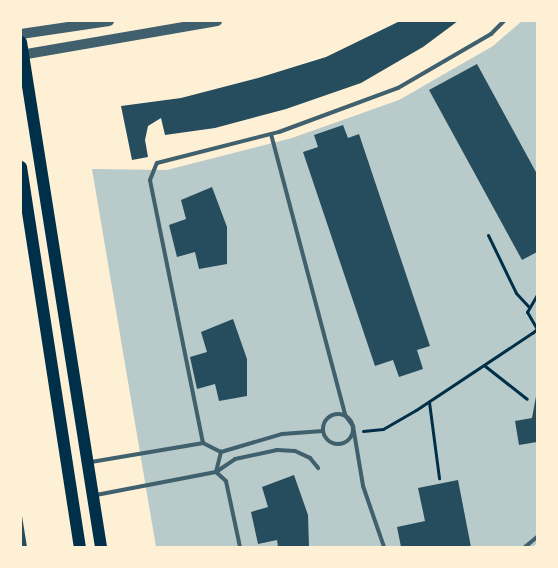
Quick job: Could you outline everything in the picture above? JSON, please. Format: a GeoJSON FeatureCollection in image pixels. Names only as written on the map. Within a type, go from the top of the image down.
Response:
{"type":"FeatureCollection","features":[{"type":"Feature","properties":{"kind":"main road"},"geometry":{"type":"LineString","coordinates":[[21,42],[101,547]]}},
{"type":"Feature","properties":{"kind":"main road"},"geometry":{"type":"LineString","coordinates":[[21,88],[35,124]]}},
{"type":"Feature","properties":{"kind":"main road"},"geometry":{"type":"LineString","coordinates":[[21,167],[80,547]]}},
{"type":"Feature","properties":{"kind":"street"},"geometry":{"type":"LineString","coordinates":[[21,34],[80,23],[109,21]]}},
{"type":"Feature","properties":{"kind":"street"},"geometry":{"type":"LineString","coordinates":[[22,55],[217,21]]}},
{"type":"Feature","properties":{"kind":"lane"},"geometry":{"type":"LineString","coordinates":[[203,443],[150,180],[158,163],[271,134],[398,88],[491,34],[504,21]]}},
{"type":"Feature","properties":{"kind":"lane"},"geometry":{"type":"LineString","coordinates":[[271,134],[345,415],[384,547]]}},
{"type":"Feature","properties":{"kind":"lane"},"geometry":{"type":"LineString","coordinates":[[323,431],[330,416],[345,415]]}},
{"type":"Feature","properties":{"kind":"lane"},"geometry":{"type":"LineString","coordinates":[[87,463],[203,443],[221,452],[282,434],[323,431]]}},
{"type":"Feature","properties":{"kind":"lane"},"geometry":{"type":"LineString","coordinates":[[323,431],[334,443],[344,442],[352,433]]}},
{"type":"Feature","properties":{"kind":"lane"},"geometry":{"type":"LineString","coordinates":[[92,496],[216,472],[235,459],[277,450],[295,451],[310,458],[318,468]]}},
{"type":"Feature","properties":{"kind":"lane"},"geometry":{"type":"LineString","coordinates":[[216,472],[221,452]]}},
{"type":"Feature","properties":{"kind":"lane"},"geometry":{"type":"LineString","coordinates":[[216,472],[226,481],[240,547]]}},
{"type":"Feature","properties":{"kind":"lane"},"geometry":{"type":"LineString","coordinates":[[525,547],[537,537]]}},
{"type":"Feature","properties":{"kind":"path"},"geometry":{"type":"LineString","coordinates":[[488,235],[516,293],[528,306]]}},
{"type":"Feature","properties":{"kind":"path"},"geometry":{"type":"LineString","coordinates":[[352,433],[383,429],[485,366],[537,328],[528,319],[528,306],[537,295]]}},
{"type":"Feature","properties":{"kind":"path"},"geometry":{"type":"LineString","coordinates":[[485,366],[527,399]]}},
{"type":"Feature","properties":{"kind":"path"},"geometry":{"type":"LineString","coordinates":[[429,402],[438,478]]}},
{"type":"Feature","properties":{"kind":"shaded area"},"geometry":{"type":"Polygon","coordinates":[[[522,21],[537,21],[537,543],[533,547],[156,547],[92,169],[167,170],[292,138],[399,100],[493,46],[522,21]]]}},
{"type":"Feature","properties":{"kind":"building"},"geometry":{"type":"Polygon","coordinates":[[[400,21],[458,21],[423,47],[361,83],[286,109],[215,128],[165,135],[161,118],[148,126],[145,140],[148,157],[132,160],[121,106],[181,98],[258,78],[326,57],[400,21]]]}},
{"type":"Feature","properties":{"kind":"building"},"geometry":{"type":"Polygon","coordinates":[[[477,64],[537,174],[537,252],[522,260],[429,90],[477,64]]]}},
{"type":"Feature","properties":{"kind":"building"},"geometry":{"type":"Polygon","coordinates":[[[343,125],[348,138],[359,134],[430,346],[417,350],[423,369],[399,377],[393,360],[375,366],[303,152],[318,147],[314,135],[343,125]]]}},
{"type":"Feature","properties":{"kind":"building"},"geometry":{"type":"Polygon","coordinates":[[[212,187],[227,227],[227,264],[199,269],[195,252],[177,257],[169,225],[186,219],[181,200],[212,187]]]}},
{"type":"Feature","properties":{"kind":"building"},"geometry":{"type":"Polygon","coordinates":[[[233,319],[247,359],[247,396],[219,401],[215,384],[197,389],[190,357],[207,352],[201,332],[233,319]]]}},
{"type":"Feature","properties":{"kind":"building"},"geometry":{"type":"Polygon","coordinates":[[[537,391],[537,442],[519,445],[515,421],[532,418],[537,391]]]}},
{"type":"Feature","properties":{"kind":"building"},"geometry":{"type":"Polygon","coordinates":[[[294,475],[308,515],[309,547],[278,547],[277,540],[258,544],[251,512],[268,507],[262,487],[294,475]]]}},
{"type":"Feature","properties":{"kind":"building"},"geometry":{"type":"Polygon","coordinates":[[[458,480],[471,547],[401,547],[397,527],[425,521],[418,488],[458,480]]]}},
{"type":"Feature","properties":{"kind":"building"},"geometry":{"type":"Polygon","coordinates":[[[22,516],[27,547],[21,547],[22,516]]]}}]}
